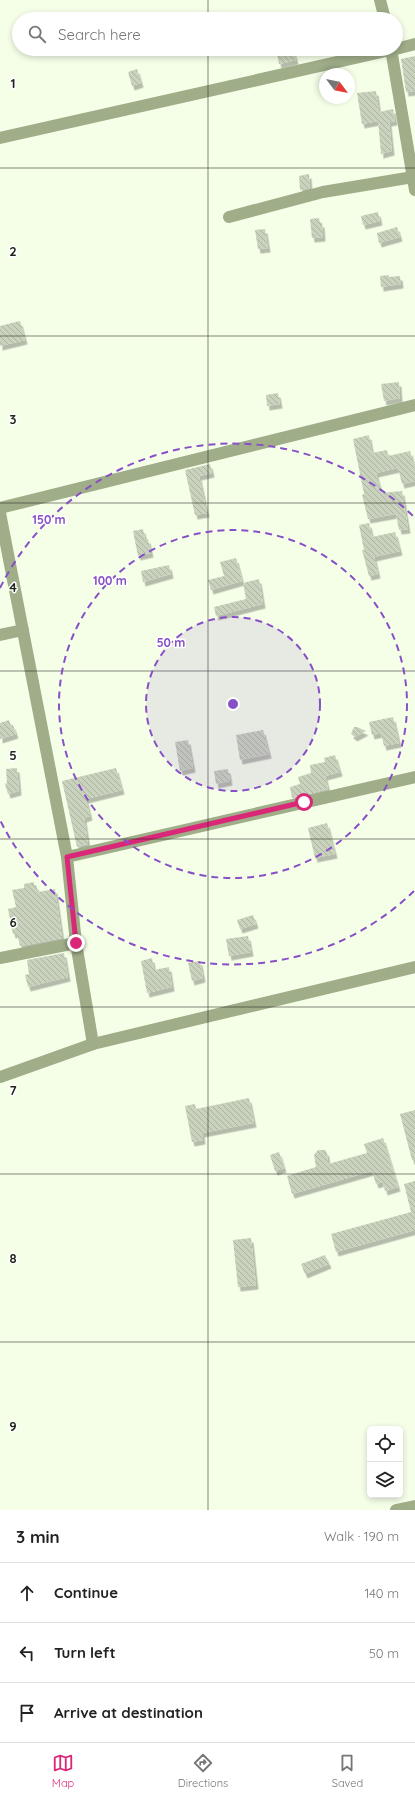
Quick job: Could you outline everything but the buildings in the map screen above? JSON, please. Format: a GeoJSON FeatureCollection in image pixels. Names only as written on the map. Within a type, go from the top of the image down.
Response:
{"type":"FeatureCollection","features":[{"type":"Feature","properties":{"kind":"street"},"geometry":{"type":"LineString","coordinates":[[380,0],[383,12]]}},
{"type":"Feature","properties":{"kind":"street"},"geometry":{"type":"LineString","coordinates":[[403,47],[415,44]]}},
{"type":"Feature","properties":{"kind":"street"},"geometry":{"type":"LineString","coordinates":[[0,138],[363,56]]}},
{"type":"Feature","properties":{"kind":"street"},"geometry":{"type":"LineString","coordinates":[[395,56],[415,190]]}},
{"type":"Feature","properties":{"kind":"street"},"geometry":{"type":"LineString","coordinates":[[229,217],[323,192],[413,177]]}},
{"type":"Feature","properties":{"kind":"street"},"geometry":{"type":"LineString","coordinates":[[0,508],[415,406]]}},
{"type":"Feature","properties":{"kind":"street"},"geometry":{"type":"LineString","coordinates":[[0,513],[67,857],[76,943],[93,1044]]}},
{"type":"Feature","properties":{"kind":"street"},"geometry":{"type":"LineString","coordinates":[[0,635],[23,630]]}},
{"type":"Feature","properties":{"kind":"street"},"geometry":{"type":"LineString","coordinates":[[67,857],[415,777]]}},
{"type":"Feature","properties":{"kind":"street"},"geometry":{"type":"LineString","coordinates":[[0,958],[76,943]]}},
{"type":"Feature","properties":{"kind":"street"},"geometry":{"type":"LineString","coordinates":[[0,1077],[93,1044],[415,967]]}},
{"type":"Feature","properties":{"kind":"street"},"geometry":{"type":"LineString","coordinates":[[396,1510],[415,1506]]}},
{"type":"Feature","properties":{"kind":"route"},"geometry":{"type":"LineString","coordinates":[[76,943],[67,857],[304,802]]}}]}
